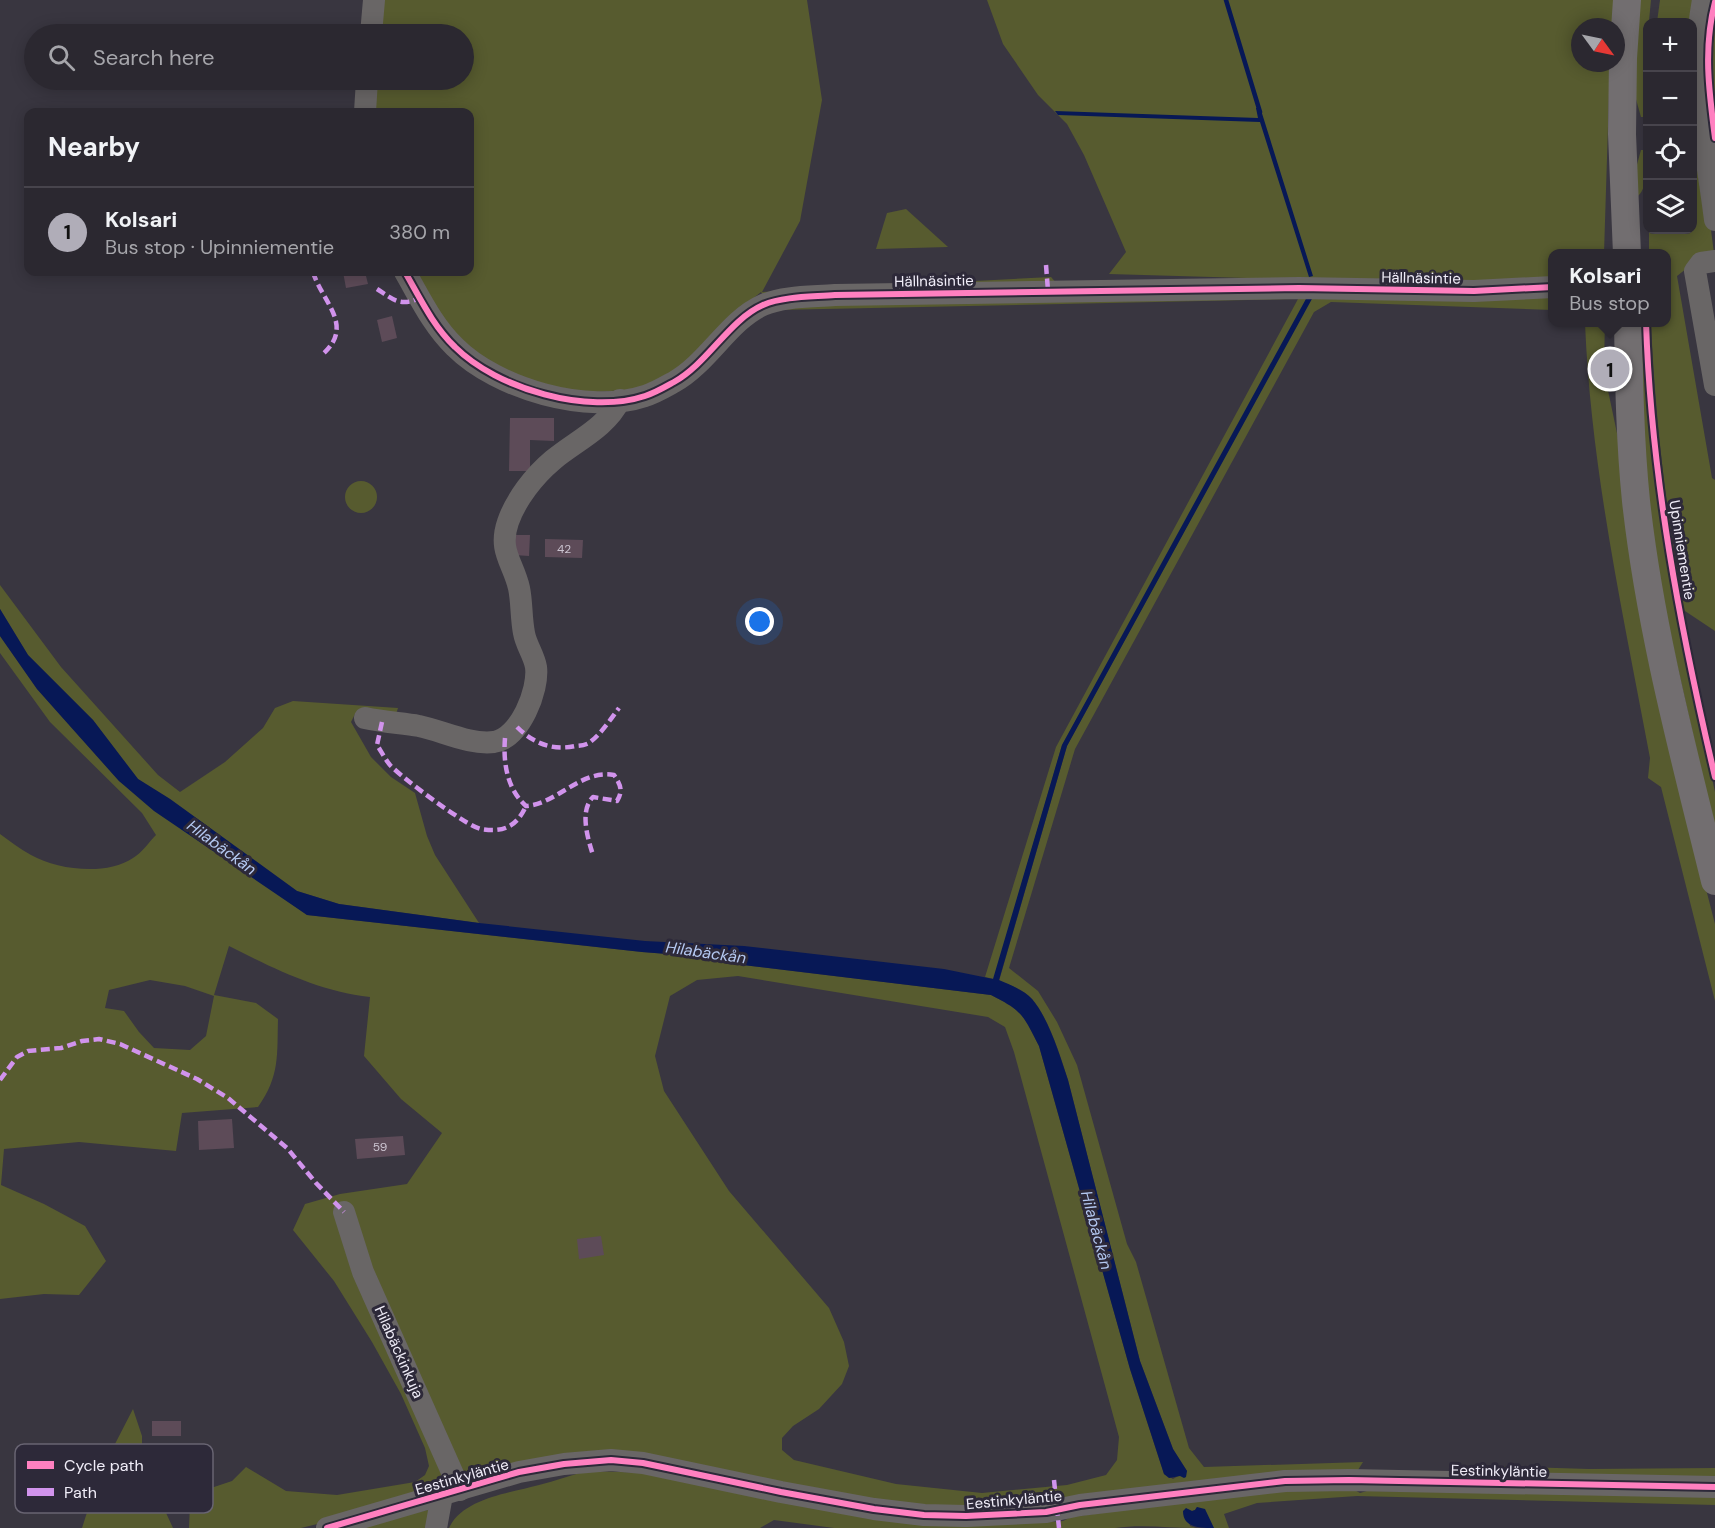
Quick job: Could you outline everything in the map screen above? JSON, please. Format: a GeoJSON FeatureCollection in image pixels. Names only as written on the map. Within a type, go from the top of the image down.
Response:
{"type":"FeatureCollection","features":[{"type":"Feature","properties":{"kind":"main road"},"geometry":{"type":"LineString","coordinates":[[1627,0],[1623,58],[1622,134],[1627,249]]}},
{"type":"Feature","properties":{"kind":"main road"},"geometry":{"type":"LineString","coordinates":[[1628,327],[1632,449],[1644,559],[1659,645],[1715,881]]}},
{"type":"Feature","properties":{"kind":"street"},"geometry":{"type":"LineString","coordinates":[[372,24],[374,0]]}},
{"type":"Feature","properties":{"kind":"street"},"geometry":{"type":"LineString","coordinates":[[1703,0],[1698,26],[1697,73],[1714,211]]}},
{"type":"Feature","properties":{"kind":"street"},"geometry":{"type":"LineString","coordinates":[[365,108],[366,90]]}},
{"type":"Feature","properties":{"kind":"street"},"geometry":{"type":"LineString","coordinates":[[1715,261],[1701,263],[1695,272],[1715,384]]}},
{"type":"Feature","properties":{"kind":"street","name":"Hällnäsintie"},"geometry":{"type":"LineString","coordinates":[[407,276],[434,322],[471,362],[519,387],[581,402],[645,396],[676,381],[697,366],[747,315],[763,305],[795,298],[835,295],[1299,288],[1474,291],[1548,287]]}},
{"type":"Feature","properties":{"kind":"street"},"geometry":{"type":"LineString","coordinates":[[365,718],[420,726],[481,742],[495,742],[505,738],[514,730],[528,706],[536,668],[524,636],[518,585],[504,550],[508,523],[525,491],[537,476],[553,460],[598,428],[613,413],[620,400]]}},
{"type":"Feature","properties":{"kind":"street","name":"Hilabäckinkuja"},"geometry":{"type":"LineString","coordinates":[[344,1212],[363,1272],[451,1493]]}},
{"type":"Feature","properties":{"kind":"street","name":"Eestinkyläntie"},"geometry":{"type":"LineString","coordinates":[[327,1528],[519,1472],[564,1464],[611,1460],[643,1463],[874,1509],[924,1515],[966,1516],[1046,1512],[1080,1505],[1285,1481],[1349,1480],[1715,1487]]}},
{"type":"Feature","properties":{"kind":"street"},"geometry":{"type":"LineString","coordinates":[[436,1528],[451,1493]]}},
{"type":"Feature","properties":{"kind":"green space"},"geometry":{"type":"Polygon","coordinates":[[[382,0],[807,0],[822,100],[800,221],[762,292],[1051,277],[1058,285],[766,299],[761,292],[739,310],[692,360],[641,389],[581,393],[534,381],[489,364],[463,345],[439,314],[417,276],[474,276],[474,108],[373,108],[374,90],[474,90],[474,24],[379,24],[382,0]]]}},
{"type":"Feature","properties":{"kind":"green space"},"geometry":{"type":"Polygon","coordinates":[[[987,0],[1618,0],[1615,18],[1571,18],[1571,72],[1610,72],[1604,249],[1548,249],[1548,282],[1445,284],[1109,274],[1126,252],[1084,155],[1067,124],[1038,95],[1003,44],[987,0]]]}},
{"type":"Feature","properties":{"kind":"green space"},"geometry":{"type":"Polygon","coordinates":[[[1640,0],[1651,0],[1649,18],[1643,18],[1643,117],[1641,117],[1632,85],[1640,0]]]}},
{"type":"Feature","properties":{"kind":"green space"},"geometry":{"type":"Polygon","coordinates":[[[1660,0],[1697,0],[1693,18],[1658,18],[1660,0]]]}},
{"type":"Feature","properties":{"kind":"green space"},"geometry":{"type":"Polygon","coordinates":[[[1715,12],[1715,113],[1711,60],[1715,12]]]}},
{"type":"Feature","properties":{"kind":"green space"},"geometry":{"type":"Polygon","coordinates":[[[1697,125],[1714,253],[1696,261],[1677,276],[1712,478],[1715,480],[1715,631],[1682,609],[1662,466],[1651,327],[1671,327],[1671,249],[1649,249],[1649,234],[1697,234],[1697,125]]]}},
{"type":"Feature","properties":{"kind":"green space"},"geometry":{"type":"Polygon","coordinates":[[[1641,150],[1643,150],[1643,189],[1638,196],[1633,179],[1641,150]]]}},
{"type":"Feature","properties":{"kind":"green space"},"geometry":{"type":"Polygon","coordinates":[[[906,209],[948,247],[876,249],[887,213],[906,209]]]}},
{"type":"Feature","properties":{"kind":"green space"},"geometry":{"type":"Polygon","coordinates":[[[1548,292],[1548,310],[1331,302],[1314,312],[1075,749],[1009,968],[1038,991],[1057,1022],[1077,1065],[1127,1244],[1136,1262],[1189,1448],[1204,1467],[1363,1462],[1358,1470],[1065,1498],[1057,1495],[1035,1504],[933,1507],[869,1500],[611,1452],[301,1528],[189,1528],[190,1513],[213,1513],[213,1487],[232,1481],[246,1467],[286,1491],[337,1495],[415,1482],[425,1475],[429,1466],[425,1448],[401,1394],[334,1281],[293,1230],[305,1204],[340,1194],[407,1184],[442,1133],[401,1099],[364,1056],[370,997],[332,990],[315,984],[280,971],[229,946],[214,995],[256,1003],[278,1019],[274,1075],[258,1107],[182,1113],[176,1151],[79,1142],[4,1149],[1,1185],[85,1226],[106,1261],[79,1295],[44,1294],[0,1299],[0,834],[27,853],[42,860],[82,869],[122,864],[139,853],[156,835],[142,813],[50,722],[0,653],[0,636],[37,689],[119,781],[307,915],[642,952],[731,959],[743,965],[991,995],[1010,1005],[1025,1020],[1039,1046],[1130,1369],[1164,1474],[1173,1479],[1187,1471],[1173,1449],[1140,1361],[1068,1080],[1053,1038],[1044,1017],[1032,999],[1021,990],[999,981],[1067,746],[1312,297],[1062,745],[994,979],[985,977],[1056,747],[1298,299],[775,310],[787,305],[1548,292]],[[738,976],[697,980],[670,996],[655,1056],[664,1091],[729,1191],[829,1308],[844,1342],[849,1366],[842,1384],[819,1409],[793,1426],[782,1438],[782,1450],[794,1460],[896,1484],[982,1493],[1067,1485],[1106,1475],[1117,1460],[1119,1437],[1014,1052],[1005,1027],[988,1017],[738,976]],[[150,980],[109,990],[105,1008],[124,1011],[154,1048],[190,1050],[206,1036],[214,996],[185,986],[150,980]]]}},
{"type":"Feature","properties":{"kind":"green space"},"geometry":{"type":"Polygon","coordinates":[[[1585,327],[1605,327],[1606,381],[1618,438],[1675,769],[1715,924],[1715,1001],[1661,787],[1648,778],[1650,758],[1601,487],[1588,378],[1585,327]]]}},
{"type":"Feature","properties":{"kind":"green space"},"geometry":{"type":"Polygon","coordinates":[[[1633,327],[1643,327],[1650,422],[1661,520],[1673,601],[1715,792],[1715,832],[1663,602],[1650,523],[1633,327]]]}},
{"type":"Feature","properties":{"kind":"green space"},"geometry":{"type":"Polygon","coordinates":[[[361,481],[372,486],[377,497],[372,508],[361,513],[350,508],[345,497],[350,486],[361,481]]]}},
{"type":"Feature","properties":{"kind":"green space"},"geometry":{"type":"Polygon","coordinates":[[[0,585],[61,667],[158,775],[180,792],[225,762],[263,728],[275,708],[293,701],[398,708],[395,717],[355,714],[351,722],[371,757],[391,777],[415,793],[435,855],[479,923],[339,904],[297,891],[170,799],[138,779],[93,720],[28,655],[0,609],[0,585]]]}},
{"type":"Feature","properties":{"kind":"green space"},"geometry":{"type":"Polygon","coordinates":[[[133,1409],[142,1436],[142,1444],[115,1444],[133,1409]]]}},
{"type":"Feature","properties":{"kind":"green space"},"geometry":{"type":"Polygon","coordinates":[[[1490,1466],[1589,1469],[1715,1468],[1715,1478],[1514,1475],[1490,1466]]]}},
{"type":"Feature","properties":{"kind":"green space"},"geometry":{"type":"Polygon","coordinates":[[[588,1471],[654,1473],[1051,1522],[1063,1521],[1071,1517],[1249,1493],[1351,1488],[1360,1493],[1367,1491],[1715,1494],[1715,1505],[1357,1496],[1257,1503],[1224,1514],[1229,1528],[1214,1528],[1197,1507],[1192,1511],[1187,1509],[1190,1526],[1196,1528],[1145,1526],[1115,1528],[834,1528],[774,1520],[760,1528],[449,1528],[465,1510],[488,1498],[588,1471]]]}},
{"type":"Feature","properties":{"kind":"green space"},"geometry":{"type":"Polygon","coordinates":[[[436,1508],[432,1528],[352,1528],[436,1508]]]}},
{"type":"Feature","properties":{"kind":"green space"},"geometry":{"type":"Polygon","coordinates":[[[87,1513],[166,1513],[173,1528],[82,1528],[87,1513]]]}},
{"type":"Feature","properties":{"kind":"water"},"geometry":{"type":"Polygon","coordinates":[[[1260,107],[1313,276],[1309,277],[1260,122],[1058,115],[1055,111],[1258,118],[1256,108],[1260,107]]]}},
{"type":"Feature","properties":{"kind":"water","name":"Hilabäckån"},"geometry":{"type":"Polygon","coordinates":[[[1307,297],[1313,297],[1067,746],[999,980],[1021,990],[1032,999],[1044,1017],[1058,1049],[1140,1361],[1173,1449],[1187,1471],[1184,1478],[1180,1476],[1169,1478],[1164,1474],[1130,1369],[1039,1046],[1025,1020],[1010,1005],[991,995],[743,965],[731,959],[642,952],[307,915],[154,811],[119,781],[37,689],[0,636],[0,609],[28,655],[93,720],[138,779],[170,799],[297,891],[339,904],[479,923],[645,941],[744,946],[944,969],[993,979],[1062,745],[1307,297]]]}},
{"type":"Feature","properties":{"kind":"water"},"geometry":{"type":"Polygon","coordinates":[[[1197,1507],[1205,1509],[1214,1528],[1193,1526],[1186,1521],[1183,1511],[1186,1508],[1192,1511],[1197,1507]]]}},
{"type":"Feature","properties":{"kind":"building"},"geometry":{"type":"Polygon","coordinates":[[[344,276],[366,276],[368,284],[346,288],[344,276]]]}},
{"type":"Feature","properties":{"kind":"building"},"geometry":{"type":"Polygon","coordinates":[[[392,316],[397,338],[382,342],[377,320],[392,316]]]}},
{"type":"Feature","properties":{"kind":"building"},"geometry":{"type":"Polygon","coordinates":[[[510,418],[554,418],[554,441],[530,440],[530,471],[509,471],[510,418]]]}},
{"type":"Feature","properties":{"kind":"building"},"geometry":{"type":"Polygon","coordinates":[[[515,535],[530,535],[529,556],[514,555],[515,535]]]}},
{"type":"Feature","properties":{"kind":"building"},"geometry":{"type":"Polygon","coordinates":[[[545,539],[583,540],[582,558],[545,557],[545,539]]]}},
{"type":"Feature","properties":{"kind":"building"},"geometry":{"type":"Polygon","coordinates":[[[232,1119],[234,1148],[199,1150],[198,1121],[232,1119]]]}},
{"type":"Feature","properties":{"kind":"building"},"geometry":{"type":"Polygon","coordinates":[[[403,1136],[405,1155],[357,1159],[355,1139],[403,1136]]]}},
{"type":"Feature","properties":{"kind":"building"},"geometry":{"type":"Polygon","coordinates":[[[601,1236],[604,1255],[579,1259],[577,1239],[601,1236]]]}},
{"type":"Feature","properties":{"kind":"building"},"geometry":{"type":"Polygon","coordinates":[[[152,1421],[181,1421],[181,1436],[152,1436],[152,1421]]]}},
{"type":"Feature","properties":{"kind":"waterway"},"geometry":{"type":"LineString","coordinates":[[1226,0],[1260,112]]}},
{"type":"Feature","properties":{"kind":"marked path"},"geometry":{"type":"LineString","coordinates":[[1046,265],[1048,291]]}},
{"type":"Feature","properties":{"kind":"marked path"},"geometry":{"type":"LineString","coordinates":[[314,276],[336,323],[336,333],[332,343],[323,354]]}},
{"type":"Feature","properties":{"kind":"marked path"},"geometry":{"type":"LineString","coordinates":[[377,289],[397,301],[407,302],[420,298]]}},
{"type":"Feature","properties":{"kind":"marked path"},"geometry":{"type":"LineString","coordinates":[[517,727],[543,744],[558,747],[582,745],[589,743],[619,708]]}},
{"type":"Feature","properties":{"kind":"marked path"},"geometry":{"type":"LineString","coordinates":[[382,722],[377,745],[390,765],[462,820],[481,829],[503,829],[514,823],[526,806]]}},
{"type":"Feature","properties":{"kind":"marked path"},"geometry":{"type":"LineString","coordinates":[[505,738],[505,757],[510,784],[526,806],[537,804],[591,777],[614,775],[620,788],[617,801],[593,797],[586,810],[586,825],[593,855]]}},
{"type":"Feature","properties":{"kind":"marked path"},"geometry":{"type":"LineString","coordinates":[[0,1080],[17,1057],[28,1051],[61,1048],[82,1041],[99,1039],[120,1044],[197,1079],[228,1098],[287,1148],[344,1212]]}},
{"type":"Feature","properties":{"kind":"marked path"},"geometry":{"type":"LineString","coordinates":[[1054,1480],[1059,1528]]}},
{"type":"Feature","properties":{"kind":"cycle path"},"geometry":{"type":"LineString","coordinates":[[1715,2],[1708,53],[1715,138]]}},
{"type":"Feature","properties":{"kind":"cycle path"},"geometry":{"type":"LineString","coordinates":[[407,276],[440,330],[473,362],[494,375],[519,386],[571,400],[597,402],[622,401],[645,396],[664,388],[686,374],[751,312],[771,302],[789,298],[835,295],[1299,288],[1474,291],[1548,287]]}},
{"type":"Feature","properties":{"kind":"cycle path","name":"Upinniementie"},"geometry":{"type":"LineString","coordinates":[[1646,327],[1654,437],[1669,551],[1690,665],[1715,777]]}},
{"type":"Feature","properties":{"kind":"cycle path"},"geometry":{"type":"LineString","coordinates":[[327,1528],[519,1472],[564,1464],[611,1460],[643,1463],[874,1509],[924,1515],[966,1516],[1046,1512],[1080,1505],[1285,1481],[1349,1480],[1715,1487]]}},
{"type":"Feature","properties":{"kind":"place","name":"Kolsari"},"geometry":{"type":"Point","coordinates":[1610,369]}}]}
